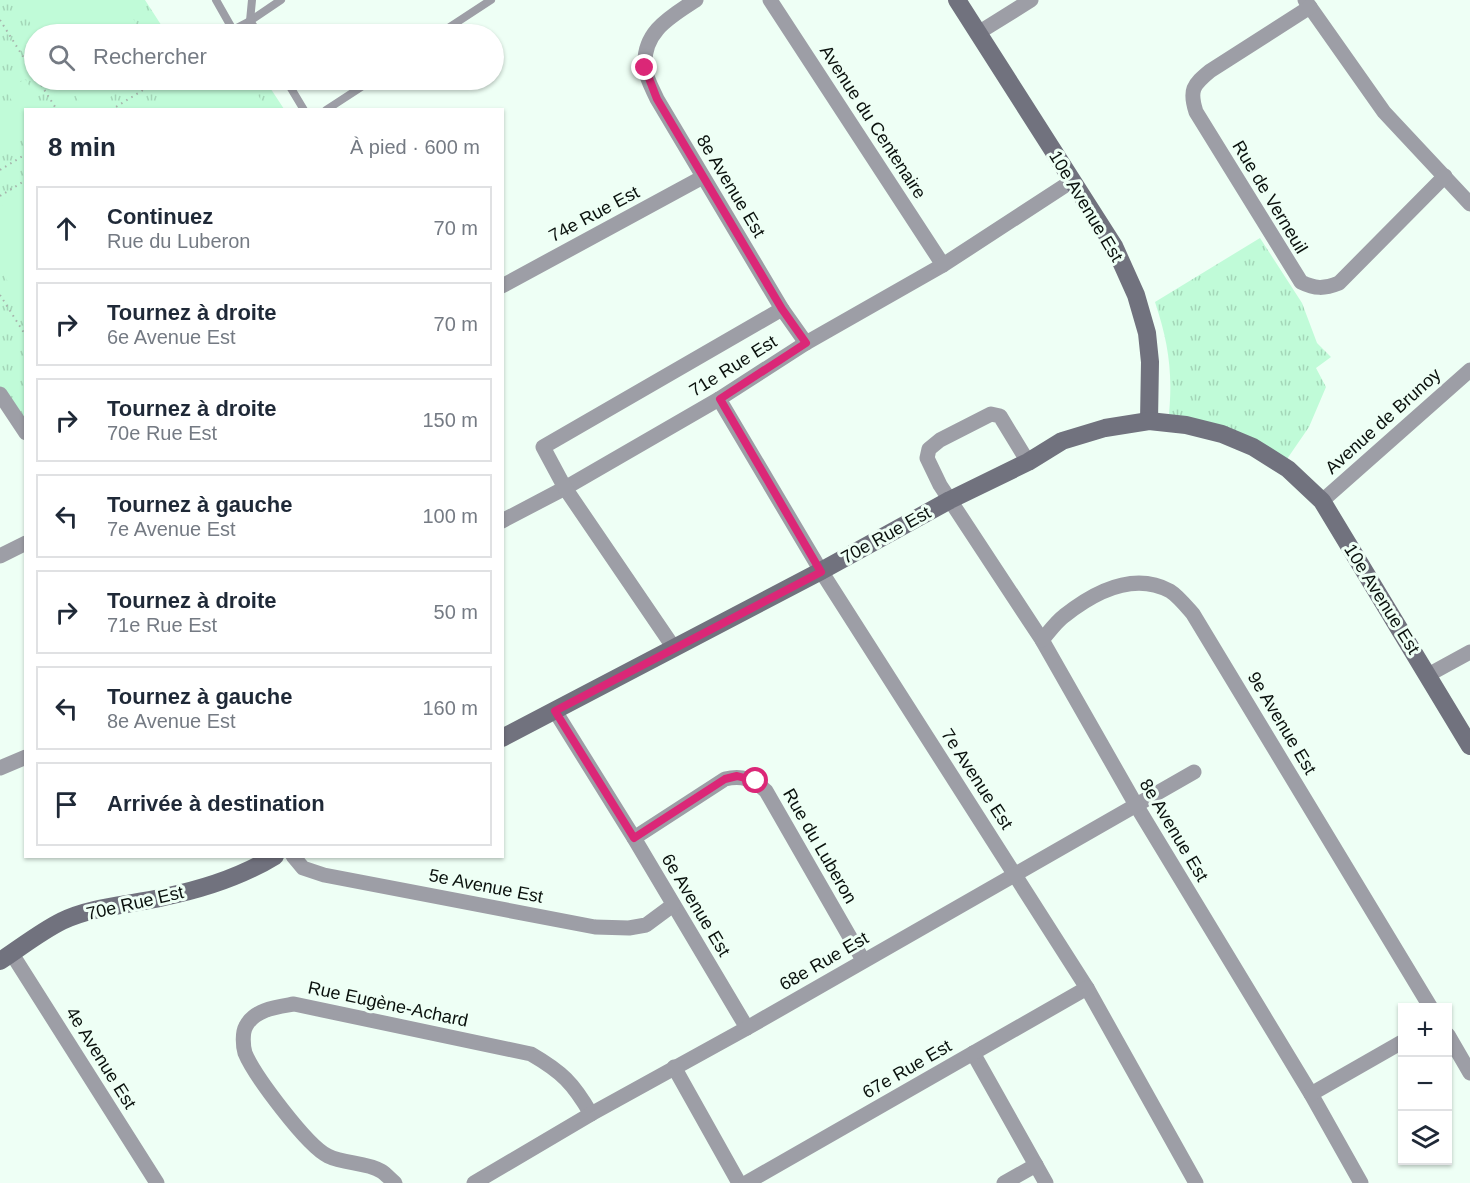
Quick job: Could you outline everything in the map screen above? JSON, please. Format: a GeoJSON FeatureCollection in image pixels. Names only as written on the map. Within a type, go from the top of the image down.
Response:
{"type":"FeatureCollection","features":[{"type":"Feature","properties":{"kind":"street","name":"8e Avenue Est"},"geometry":{"type":"LineString","coordinates":[[696,0],[663,22],[648,40],[645,68],[657,99],[782,309],[806,343]]}},
{"type":"Feature","properties":{"kind":"street","name":"Avenue du Centenaire"},"geometry":{"type":"LineString","coordinates":[[770,0],[943,265]]}},
{"type":"Feature","properties":{"kind":"street","name":"10e Avenue Est"},"geometry":{"type":"LineString","coordinates":[[957,0],[1114,246],[1136,295],[1147,333],[1150,362],[1149,421],[1186,425],[1222,434],[1254,447],[1288,469],[1322,501],[1470,746]]}},
{"type":"Feature","properties":{"kind":"street"},"geometry":{"type":"LineString","coordinates":[[978,33],[1031,0]]}},
{"type":"Feature","properties":{"kind":"street"},"geometry":{"type":"LineString","coordinates":[[1308,3],[1384,112],[1470,204]]}},
{"type":"Feature","properties":{"kind":"street","name":"Rue de Verneuil"},"geometry":{"type":"LineString","coordinates":[[1308,3],[1210,71],[1192,89],[1192,100],[1196,112],[1301,282],[1312,288],[1326,288],[1339,283],[1444,176]]}},
{"type":"Feature","properties":{"kind":"street","name":"74e Rue Est"},"geometry":{"type":"LineString","coordinates":[[504,285],[704,177]]}},
{"type":"Feature","properties":{"kind":"street","name":"71e Rue Est"},"geometry":{"type":"LineString","coordinates":[[504,520],[565,488],[720,399],[806,343],[943,265],[1072,181]]}},
{"type":"Feature","properties":{"kind":"street","name":"71e Rue Est"},"geometry":{"type":"LineString","coordinates":[[565,488],[543,447],[782,309]]}},
{"type":"Feature","properties":{"kind":"street","name":"Avenue de Brunoy"},"geometry":{"type":"LineString","coordinates":[[1322,501],[1470,370]]}},
{"type":"Feature","properties":{"kind":"street"},"geometry":{"type":"LineString","coordinates":[[0,394],[24,430]]}},
{"type":"Feature","properties":{"kind":"street","name":"7e Avenue Est"},"geometry":{"type":"LineString","coordinates":[[720,399],[821,572],[1088,988],[1196,1183]]}},
{"type":"Feature","properties":{"kind":"street","name":"8e Avenue Est"},"geometry":{"type":"LineString","coordinates":[[1028,462],[1000,416],[991,414],[940,440],[929,449],[927,458],[950,500],[1042,640],[1136,805],[1311,1094],[1361,1183]]}},
{"type":"Feature","properties":{"kind":"street","name":"70e Rue Est"},"geometry":{"type":"LineString","coordinates":[[504,737],[821,572],[950,500],[1028,462],[1062,441],[1105,428],[1149,421]]}},
{"type":"Feature","properties":{"kind":"street"},"geometry":{"type":"LineString","coordinates":[[565,488],[674,648]]}},
{"type":"Feature","properties":{"kind":"street"},"geometry":{"type":"LineString","coordinates":[[0,556],[24,544]]}},
{"type":"Feature","properties":{"kind":"street","name":"9e Avenue Est"},"geometry":{"type":"LineString","coordinates":[[1042,640],[1063,616],[1104,591],[1120,585],[1154,584],[1172,592],[1193,614],[1428,1003]]}},
{"type":"Feature","properties":{"kind":"street"},"geometry":{"type":"LineString","coordinates":[[1428,675],[1470,652]]}},
{"type":"Feature","properties":{"kind":"street","name":"6e Avenue Est"},"geometry":{"type":"LineString","coordinates":[[555,711],[747,1028]]}},
{"type":"Feature","properties":{"kind":"street"},"geometry":{"type":"LineString","coordinates":[[0,768],[24,758]]}},
{"type":"Feature","properties":{"kind":"street","name":"68e Rue Est"},"geometry":{"type":"LineString","coordinates":[[474,1183],[591,1114],[747,1028],[1194,772]]}},
{"type":"Feature","properties":{"kind":"street","name":"Rue du Luberon"},"geometry":{"type":"LineString","coordinates":[[634,838],[725,779],[737,776],[756,781],[766,791],[864,960]]}},
{"type":"Feature","properties":{"kind":"street","name":"70e Rue Est"},"geometry":{"type":"LineString","coordinates":[[6,957],[62,921],[103,908],[165,897],[213,884],[250,871],[272,858]]}},
{"type":"Feature","properties":{"kind":"street","name":"5e Avenue Est"},"geometry":{"type":"LineString","coordinates":[[294,858],[303,868],[324,875],[595,927],[629,928],[646,925],[673,905]]}},
{"type":"Feature","properties":{"kind":"street","name":"4e Avenue Est"},"geometry":{"type":"LineString","coordinates":[[6,957],[157,1183]]}},
{"type":"Feature","properties":{"kind":"street","name":"67e Rue Est"},"geometry":{"type":"LineString","coordinates":[[746,1183],[1088,988]]}},
{"type":"Feature","properties":{"kind":"street","name":"Rue Eugène-Achard"},"geometry":{"type":"LineString","coordinates":[[395,1183],[380,1170],[327,1156],[299,1132],[244,1051],[243,1038],[246,1027],[255,1015],[294,1004],[531,1054],[555,1068],[576,1089],[591,1114]]}},
{"type":"Feature","properties":{"kind":"street"},"geometry":{"type":"LineString","coordinates":[[1452,1042],[1470,1073]]}},
{"type":"Feature","properties":{"kind":"street"},"geometry":{"type":"LineString","coordinates":[[1311,1094],[1398,1044]]}},
{"type":"Feature","properties":{"kind":"street"},"geometry":{"type":"LineString","coordinates":[[973,1053],[1046,1183]]}},
{"type":"Feature","properties":{"kind":"street"},"geometry":{"type":"LineString","coordinates":[[674,1067],[739,1183]]}},
{"type":"Feature","properties":{"kind":"street"},"geometry":{"type":"LineString","coordinates":[[1004,1183],[1036,1165]]}},
{"type":"Feature","properties":{"kind":"lane"},"geometry":{"type":"LineString","coordinates":[[216,0],[230,24]]}},
{"type":"Feature","properties":{"kind":"lane"},"geometry":{"type":"LineString","coordinates":[[252,0],[250,21],[252,24]]}},
{"type":"Feature","properties":{"kind":"lane"},"geometry":{"type":"LineString","coordinates":[[244,24],[281,0]]}},
{"type":"Feature","properties":{"kind":"lane"},"geometry":{"type":"LineString","coordinates":[[454,24],[491,0]]}},
{"type":"Feature","properties":{"kind":"lane"},"geometry":{"type":"LineString","coordinates":[[292,90],[303,108]]}},
{"type":"Feature","properties":{"kind":"lane"},"geometry":{"type":"LineString","coordinates":[[329,108],[357,90]]}},
{"type":"Feature","properties":{"kind":"path"},"geometry":{"type":"LineString","coordinates":[[0,20],[24,58]]}},
{"type":"Feature","properties":{"kind":"path"},"geometry":{"type":"LineString","coordinates":[[44,90],[56,108]]}},
{"type":"Feature","properties":{"kind":"path"},"geometry":{"type":"LineString","coordinates":[[114,108],[143,90]]}},
{"type":"Feature","properties":{"kind":"path"},"geometry":{"type":"LineString","coordinates":[[0,170],[24,155]]}},
{"type":"Feature","properties":{"kind":"path"},"geometry":{"type":"LineString","coordinates":[[0,196],[24,181]]}},
{"type":"Feature","properties":{"kind":"path"},"geometry":{"type":"LineString","coordinates":[[0,295],[24,333]]}},
{"type":"Feature","properties":{"kind":"green space"},"geometry":{"type":"Polygon","coordinates":[[[0,0],[145,0],[161,24],[24,24],[24,90],[272,90],[283,108],[24,108],[24,431],[0,394],[0,0]]]}},
{"type":"Feature","properties":{"kind":"green space"},"geometry":{"type":"Polygon","coordinates":[[[16,0],[121,0],[137,24],[31,24],[16,0]]]}},
{"type":"Feature","properties":{"kind":"green space"},"geometry":{"type":"Polygon","coordinates":[[[24,80],[24,90],[32,90],[43,108],[24,108],[24,120],[6,91],[24,80]]]}},
{"type":"Feature","properties":{"kind":"green space"},"geometry":{"type":"Polygon","coordinates":[[[72,90],[122,90],[91,108],[83,108],[72,90]]]}},
{"type":"Feature","properties":{"kind":"green space"},"geometry":{"type":"Polygon","coordinates":[[[184,90],[255,90],[266,108],[177,108],[171,98],[184,90]]]}},
{"type":"Feature","properties":{"kind":"green space"},"geometry":{"type":"Polygon","coordinates":[[[0,99],[23,136],[5,148],[0,140],[0,99]]]}},
{"type":"Feature","properties":{"kind":"green space"},"geometry":{"type":"Polygon","coordinates":[[[24,192],[24,307],[0,269],[0,207],[24,192]]]}},
{"type":"Feature","properties":{"kind":"green space"},"geometry":{"type":"Polygon","coordinates":[[[1260,238],[1302,303],[1317,343],[1331,357],[1316,368],[1326,387],[1309,427],[1287,459],[1176,420],[1169,414],[1168,357],[1155,302],[1260,238]]]}},
{"type":"Feature","properties":{"kind":"route"},"geometry":{"type":"LineString","coordinates":[[645,68],[657,99],[782,309],[806,343],[720,399],[821,572],[555,711],[634,838],[725,779],[737,776],[756,781]]}}]}
